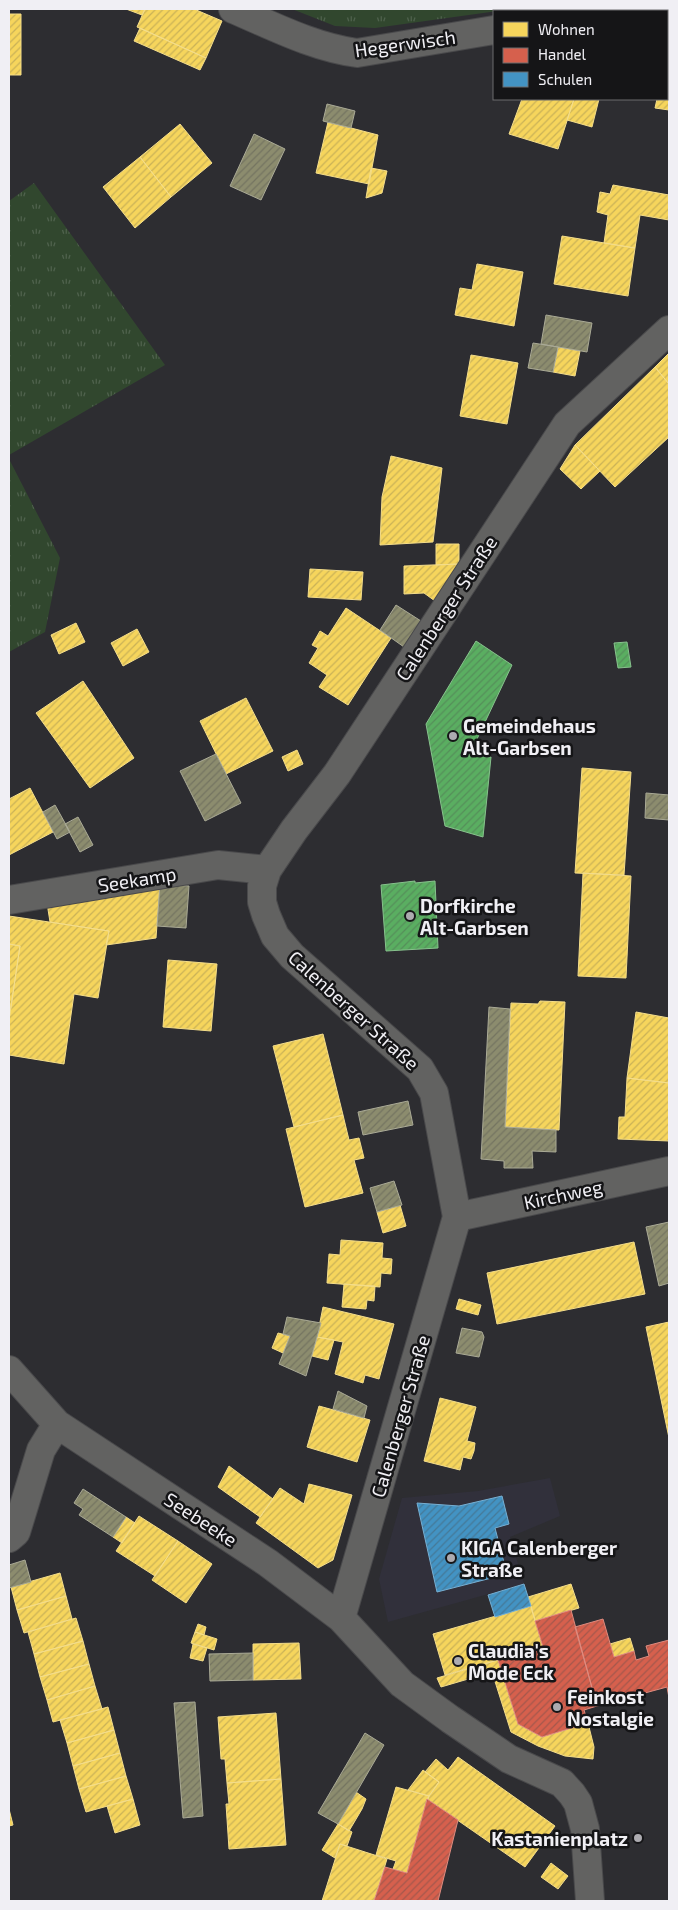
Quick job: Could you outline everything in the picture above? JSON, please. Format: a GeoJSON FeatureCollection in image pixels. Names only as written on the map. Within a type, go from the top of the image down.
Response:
{"type":"FeatureCollection","features":[{"type":"Feature","properties":{"kind":"street","name":"Hegerwisch"},"geometry":{"type":"LineString","coordinates":[[233,9],[297,37],[339,50],[357,53],[493,30]]}},
{"type":"Feature","properties":{"kind":"street","name":"Calenberger Straße"},"geometry":{"type":"LineString","coordinates":[[341,1618],[457,1217],[436,1101],[429,1082],[420,1070],[292,956],[275,936],[262,902],[262,886],[266,870],[337,774],[567,424],[669,330]]}},
{"type":"Feature","properties":{"kind":"street","name":"Seekamp"},"geometry":{"type":"LineString","coordinates":[[9,900],[218,865],[266,870]]}},
{"type":"Feature","properties":{"kind":"street","name":"Kirchweg"},"geometry":{"type":"LineString","coordinates":[[457,1217],[669,1171]]}},
{"type":"Feature","properties":{"kind":"street","name":"Seebeeke"},"geometry":{"type":"LineString","coordinates":[[9,1370],[57,1424],[268,1563],[341,1618]]}},
{"type":"Feature","properties":{"kind":"street"},"geometry":{"type":"LineString","coordinates":[[9,1538],[16,1532],[41,1450],[57,1424]]}},
{"type":"Feature","properties":{"kind":"street"},"geometry":{"type":"LineString","coordinates":[[341,1618],[402,1684],[509,1759],[562,1783],[572,1794],[578,1803],[585,1829],[590,1901]]}},
{"type":"Feature","properties":{"kind":"shaded area","name":"KIGA Calenberger Straße"},"geometry":{"type":"Polygon","coordinates":[[[550,1478],[560,1516],[510,1537],[524,1584],[388,1622],[379,1579],[402,1498],[478,1491],[550,1478]]]}},
{"type":"Feature","properties":{"kind":"green space"},"geometry":{"type":"Polygon","coordinates":[[[292,9],[511,9],[493,10],[375,28],[335,26],[292,9]]]}},
{"type":"Feature","properties":{"kind":"green space"},"geometry":{"type":"Polygon","coordinates":[[[34,183],[165,365],[9,455],[9,201],[34,183]]]}},
{"type":"Feature","properties":{"kind":"green space"},"geometry":{"type":"Polygon","coordinates":[[[9,459],[60,558],[45,632],[9,652],[9,459]]]}},
{"type":"Feature","properties":{"kind":"building: Wohnen"},"geometry":{"type":"Polygon","coordinates":[[[126,9],[145,9],[142,15],[126,9]]]}},
{"type":"Feature","properties":{"kind":"building: Wohnen"},"geometry":{"type":"Polygon","coordinates":[[[145,9],[194,9],[222,21],[206,58],[137,27],[145,9]]]}},
{"type":"Feature","properties":{"kind":"building: Wohnen"},"geometry":{"type":"Polygon","coordinates":[[[9,14],[21,14],[21,75],[9,75],[9,14]]]}},
{"type":"Feature","properties":{"kind":"building: Wohnen"},"geometry":{"type":"Polygon","coordinates":[[[140,28],[206,58],[200,70],[134,41],[140,28]]]}},
{"type":"Feature","properties":{"kind":"building: Wohnen"},"geometry":{"type":"Polygon","coordinates":[[[669,79],[669,110],[655,108],[657,100],[668,100],[669,79]]]}},
{"type":"Feature","properties":{"kind":"building: Wohnen"},"geometry":{"type":"Polygon","coordinates":[[[522,100],[574,100],[558,149],[509,134],[522,100]]]}},
{"type":"Feature","properties":{"kind":"building: Wohnen"},"geometry":{"type":"Polygon","coordinates":[[[574,100],[599,100],[592,127],[567,120],[574,100]]]}},
{"type":"Feature","properties":{"kind":"building: Wohnen"},"geometry":{"type":"Polygon","coordinates":[[[328,122],[378,135],[369,184],[316,173],[328,122]]]}},
{"type":"Feature","properties":{"kind":"building: Wohnen"},"geometry":{"type":"Polygon","coordinates":[[[180,124],[212,163],[171,197],[140,157],[180,124]]]}},
{"type":"Feature","properties":{"kind":"building: Wohnen"},"geometry":{"type":"Polygon","coordinates":[[[140,157],[171,197],[135,228],[103,187],[140,157]]]}},
{"type":"Feature","properties":{"kind":"building: Wohnen"},"geometry":{"type":"Polygon","coordinates":[[[371,168],[387,171],[382,193],[366,198],[371,168]]]}},
{"type":"Feature","properties":{"kind":"building: Wohnen"},"geometry":{"type":"Polygon","coordinates":[[[613,185],[669,195],[669,220],[640,215],[635,248],[604,243],[608,215],[597,212],[600,192],[610,194],[613,185]]]}},
{"type":"Feature","properties":{"kind":"building: Wohnen"},"geometry":{"type":"Polygon","coordinates":[[[562,236],[635,248],[628,296],[554,284],[562,236]]]}},
{"type":"Feature","properties":{"kind":"building: Wohnen"},"geometry":{"type":"Polygon","coordinates":[[[477,264],[523,272],[514,326],[455,315],[460,288],[472,290],[477,264]]]}},
{"type":"Feature","properties":{"kind":"building: Wohnen"},"geometry":{"type":"Polygon","coordinates":[[[558,347],[580,351],[575,376],[553,372],[558,347]]]}},
{"type":"Feature","properties":{"kind":"building: Wohnen"},"geometry":{"type":"Polygon","coordinates":[[[669,353],[669,384],[655,367],[669,353]]]}},
{"type":"Feature","properties":{"kind":"building: Wohnen"},"geometry":{"type":"Polygon","coordinates":[[[471,355],[518,363],[507,424],[460,416],[471,355]]]}},
{"type":"Feature","properties":{"kind":"building: Wohnen"},"geometry":{"type":"Polygon","coordinates":[[[655,367],[669,384],[669,437],[615,487],[575,445],[655,367]]]}},
{"type":"Feature","properties":{"kind":"building: Wohnen"},"geometry":{"type":"Polygon","coordinates":[[[575,445],[600,471],[581,489],[560,469],[575,445]]]}},
{"type":"Feature","properties":{"kind":"building: Wohnen"},"geometry":{"type":"Polygon","coordinates":[[[391,456],[442,468],[433,542],[380,545],[382,497],[391,456]]]}},
{"type":"Feature","properties":{"kind":"building: Wohnen"},"geometry":{"type":"Polygon","coordinates":[[[436,544],[459,544],[459,564],[436,565],[436,544]]]}},
{"type":"Feature","properties":{"kind":"building: Wohnen"},"geometry":{"type":"Polygon","coordinates":[[[459,564],[435,601],[424,593],[404,594],[404,566],[459,564]]]}},
{"type":"Feature","properties":{"kind":"building: Wohnen"},"geometry":{"type":"Polygon","coordinates":[[[310,569],[363,572],[361,600],[308,597],[310,569]]]}},
{"type":"Feature","properties":{"kind":"building: Wohnen"},"geometry":{"type":"Polygon","coordinates":[[[346,608],[391,638],[348,705],[319,687],[327,675],[309,663],[318,648],[312,645],[320,631],[328,636],[346,608]]]}},
{"type":"Feature","properties":{"kind":"building: Wohnen"},"geometry":{"type":"Polygon","coordinates":[[[76,623],[85,642],[59,654],[51,635],[76,623]]]}},
{"type":"Feature","properties":{"kind":"building: Wohnen"},"geometry":{"type":"Polygon","coordinates":[[[137,629],[149,652],[123,666],[111,643],[137,629]]]}},
{"type":"Feature","properties":{"kind":"building: Wohnen"},"geometry":{"type":"Polygon","coordinates":[[[83,681],[134,758],[90,788],[36,713],[83,681]]]}},
{"type":"Feature","properties":{"kind":"building: Wohnen"},"geometry":{"type":"Polygon","coordinates":[[[246,698],[273,751],[226,774],[200,721],[246,698]]]}},
{"type":"Feature","properties":{"kind":"building: Wohnen"},"geometry":{"type":"Polygon","coordinates":[[[297,750],[303,764],[288,771],[282,757],[297,750]]]}},
{"type":"Feature","properties":{"kind":"building: Wohnen"},"geometry":{"type":"Polygon","coordinates":[[[582,768],[631,772],[624,875],[575,873],[582,768]]]}},
{"type":"Feature","properties":{"kind":"building: Wohnen"},"geometry":{"type":"Polygon","coordinates":[[[30,788],[53,832],[9,855],[9,799],[30,788]]]}},
{"type":"Feature","properties":{"kind":"building: Wohnen"},"geometry":{"type":"Polygon","coordinates":[[[583,873],[631,876],[626,978],[578,976],[583,873]]]}},
{"type":"Feature","properties":{"kind":"building: Wohnen"},"geometry":{"type":"Polygon","coordinates":[[[160,884],[156,938],[106,945],[109,931],[50,922],[47,903],[160,884]]]}},
{"type":"Feature","properties":{"kind":"building: Wohnen"},"geometry":{"type":"Polygon","coordinates":[[[9,916],[109,931],[98,998],[74,994],[64,1064],[9,1055],[9,1020],[20,946],[9,944],[9,916]]]}},
{"type":"Feature","properties":{"kind":"building: Wohnen"},"geometry":{"type":"Polygon","coordinates":[[[9,944],[20,946],[9,1020],[9,944]]]}},
{"type":"Feature","properties":{"kind":"building: Wohnen"},"geometry":{"type":"Polygon","coordinates":[[[168,960],[217,964],[211,1031],[163,1027],[168,960]]]}},
{"type":"Feature","properties":{"kind":"building: Wohnen"},"geometry":{"type":"Polygon","coordinates":[[[540,1001],[565,1002],[559,1130],[505,1127],[511,1003],[538,1004],[540,1001]]]}},
{"type":"Feature","properties":{"kind":"building: Wohnen"},"geometry":{"type":"Polygon","coordinates":[[[636,1012],[669,1018],[669,1083],[627,1078],[636,1012]]]}},
{"type":"Feature","properties":{"kind":"building: Wohnen"},"geometry":{"type":"Polygon","coordinates":[[[323,1034],[343,1115],[294,1127],[273,1046],[323,1034]]]}},
{"type":"Feature","properties":{"kind":"building: Wohnen"},"geometry":{"type":"Polygon","coordinates":[[[627,1078],[669,1083],[669,1141],[618,1139],[619,1117],[625,1117],[627,1078]]]}},
{"type":"Feature","properties":{"kind":"building: Wohnen"},"geometry":{"type":"Polygon","coordinates":[[[343,1115],[349,1140],[359,1138],[364,1158],[354,1160],[363,1193],[305,1207],[286,1129],[343,1115]]]}},
{"type":"Feature","properties":{"kind":"building: Wohnen"},"geometry":{"type":"Polygon","coordinates":[[[400,1205],[406,1226],[383,1233],[377,1212],[400,1205]]]}},
{"type":"Feature","properties":{"kind":"building: Wohnen"},"geometry":{"type":"Polygon","coordinates":[[[341,1240],[383,1243],[382,1258],[392,1259],[391,1274],[381,1273],[380,1287],[327,1283],[329,1254],[340,1255],[341,1240]]]}},
{"type":"Feature","properties":{"kind":"building: Wohnen"},"geometry":{"type":"Polygon","coordinates":[[[634,1242],[645,1294],[497,1324],[487,1273],[634,1242]]]}},
{"type":"Feature","properties":{"kind":"building: Wohnen"},"geometry":{"type":"Polygon","coordinates":[[[344,1284],[375,1286],[374,1301],[367,1300],[366,1309],[342,1307],[344,1284]]]}},
{"type":"Feature","properties":{"kind":"building: Wohnen"},"geometry":{"type":"Polygon","coordinates":[[[459,1299],[481,1305],[478,1315],[456,1309],[459,1299]]]}},
{"type":"Feature","properties":{"kind":"building: Wohnen"},"geometry":{"type":"Polygon","coordinates":[[[323,1307],[394,1324],[379,1379],[365,1375],[363,1383],[335,1374],[343,1342],[317,1337],[323,1307]]]}},
{"type":"Feature","properties":{"kind":"building: Wohnen"},"geometry":{"type":"Polygon","coordinates":[[[669,1322],[669,1438],[646,1327],[669,1322]]]}},
{"type":"Feature","properties":{"kind":"building: Wohnen"},"geometry":{"type":"Polygon","coordinates":[[[278,1333],[290,1336],[283,1353],[272,1348],[278,1333]]]}},
{"type":"Feature","properties":{"kind":"building: Wohnen"},"geometry":{"type":"Polygon","coordinates":[[[317,1337],[334,1340],[328,1360],[312,1356],[317,1337]]]}},
{"type":"Feature","properties":{"kind":"building: Wohnen"},"geometry":{"type":"Polygon","coordinates":[[[440,1398],[476,1407],[467,1441],[475,1443],[474,1451],[471,1459],[463,1457],[460,1470],[424,1461],[440,1398]]]}},
{"type":"Feature","properties":{"kind":"building: Wohnen"},"geometry":{"type":"Polygon","coordinates":[[[319,1406],[370,1420],[357,1462],[307,1447],[319,1406]]]}},
{"type":"Feature","properties":{"kind":"building: Wohnen"},"geometry":{"type":"Polygon","coordinates":[[[229,1466],[273,1499],[260,1517],[218,1487],[229,1466]]]}},
{"type":"Feature","properties":{"kind":"building: Wohnen"},"geometry":{"type":"Polygon","coordinates":[[[309,1484],[352,1495],[333,1560],[318,1568],[256,1523],[280,1488],[304,1504],[309,1484]]]}},
{"type":"Feature","properties":{"kind":"building: Wohnen"},"geometry":{"type":"Polygon","coordinates":[[[139,1516],[178,1541],[155,1576],[116,1551],[139,1516]]]}},
{"type":"Feature","properties":{"kind":"building: Wohnen"},"geometry":{"type":"Polygon","coordinates":[[[126,1517],[135,1523],[122,1543],[113,1537],[126,1517]]]}},
{"type":"Feature","properties":{"kind":"building: Wohnen"},"geometry":{"type":"Polygon","coordinates":[[[178,1541],[212,1564],[186,1603],[152,1580],[178,1541]]]}},
{"type":"Feature","properties":{"kind":"building: Wohnen"},"geometry":{"type":"Polygon","coordinates":[[[60,1573],[66,1596],[17,1610],[11,1587],[60,1573]]]}},
{"type":"Feature","properties":{"kind":"building: Wohnen"},"geometry":{"type":"Polygon","coordinates":[[[571,1584],[579,1608],[535,1621],[528,1597],[571,1584]]]}},
{"type":"Feature","properties":{"kind":"building: Wohnen"},"geometry":{"type":"Polygon","coordinates":[[[66,1596],[72,1619],[24,1633],[17,1610],[66,1596]]]}},
{"type":"Feature","properties":{"kind":"building: Wohnen"},"geometry":{"type":"Polygon","coordinates":[[[531,1606],[543,1647],[445,1675],[433,1634],[531,1606]]]}},
{"type":"Feature","properties":{"kind":"building: Wohnen"},"geometry":{"type":"Polygon","coordinates":[[[76,1618],[83,1641],[34,1654],[28,1632],[76,1618]]]}},
{"type":"Feature","properties":{"kind":"building: Wohnen"},"geometry":{"type":"Polygon","coordinates":[[[198,1624],[206,1627],[204,1635],[195,1632],[198,1624]]]}},
{"type":"Feature","properties":{"kind":"building: Wohnen"},"geometry":{"type":"Polygon","coordinates":[[[195,1632],[217,1639],[214,1650],[191,1643],[195,1632]]]}},
{"type":"Feature","properties":{"kind":"building: Wohnen"},"geometry":{"type":"Polygon","coordinates":[[[630,1638],[634,1651],[614,1657],[610,1644],[630,1638]]]}},
{"type":"Feature","properties":{"kind":"building: Wohnen"},"geometry":{"type":"Polygon","coordinates":[[[83,1641],[89,1664],[40,1677],[34,1654],[83,1641]]]}},
{"type":"Feature","properties":{"kind":"building: Wohnen"},"geometry":{"type":"Polygon","coordinates":[[[299,1643],[301,1679],[253,1680],[253,1644],[299,1643]]]}},
{"type":"Feature","properties":{"kind":"building: Wohnen"},"geometry":{"type":"Polygon","coordinates":[[[193,1644],[207,1648],[203,1661],[190,1658],[193,1644]]]}},
{"type":"Feature","properties":{"kind":"building: Wohnen"},"geometry":{"type":"Polygon","coordinates":[[[498,1660],[518,1724],[542,1737],[588,1723],[594,1747],[593,1759],[565,1756],[538,1746],[511,1732],[492,1672],[441,1687],[437,1678],[498,1660]]]}},
{"type":"Feature","properties":{"kind":"building: Wohnen"},"geometry":{"type":"Polygon","coordinates":[[[89,1664],[95,1686],[47,1700],[40,1677],[89,1664]]]}},
{"type":"Feature","properties":{"kind":"building: Wohnen"},"geometry":{"type":"Polygon","coordinates":[[[95,1686],[102,1709],[53,1722],[47,1700],[95,1686]]]}},
{"type":"Feature","properties":{"kind":"building: Wohnen"},"geometry":{"type":"Polygon","coordinates":[[[108,1707],[114,1730],[67,1743],[60,1720],[108,1707]]]}},
{"type":"Feature","properties":{"kind":"building: Wohnen"},"geometry":{"type":"Polygon","coordinates":[[[276,1713],[281,1779],[227,1783],[225,1759],[221,1759],[218,1717],[276,1713]]]}},
{"type":"Feature","properties":{"kind":"building: Wohnen"},"geometry":{"type":"Polygon","coordinates":[[[114,1730],[120,1753],[73,1766],[67,1743],[114,1730]]]}},
{"type":"Feature","properties":{"kind":"building: Wohnen"},"geometry":{"type":"Polygon","coordinates":[[[120,1753],[126,1776],[79,1789],[73,1766],[120,1753]]]}},
{"type":"Feature","properties":{"kind":"building: Wohnen"},"geometry":{"type":"Polygon","coordinates":[[[458,1757],[555,1826],[525,1867],[427,1799],[439,1782],[425,1772],[436,1759],[448,1770],[458,1757]]]}},
{"type":"Feature","properties":{"kind":"building: Wohnen"},"geometry":{"type":"Polygon","coordinates":[[[423,1770],[439,1782],[429,1796],[408,1790],[423,1770]]]}},
{"type":"Feature","properties":{"kind":"building: Wohnen"},"geometry":{"type":"Polygon","coordinates":[[[126,1776],[133,1799],[86,1812],[79,1789],[126,1776]]]}},
{"type":"Feature","properties":{"kind":"building: Wohnen"},"geometry":{"type":"Polygon","coordinates":[[[281,1779],[286,1845],[229,1849],[226,1804],[229,1804],[227,1783],[281,1779]]]}},
{"type":"Feature","properties":{"kind":"building: Wohnen"},"geometry":{"type":"Polygon","coordinates":[[[396,1787],[429,1796],[407,1873],[393,1869],[396,1861],[376,1855],[396,1787]]]}},
{"type":"Feature","properties":{"kind":"building: Wohnen"},"geometry":{"type":"Polygon","coordinates":[[[356,1792],[366,1799],[349,1831],[338,1824],[356,1792]]]}},
{"type":"Feature","properties":{"kind":"building: Wohnen"},"geometry":{"type":"Polygon","coordinates":[[[133,1799],[140,1825],[115,1833],[107,1806],[133,1799]]]}},
{"type":"Feature","properties":{"kind":"building: Wohnen"},"geometry":{"type":"Polygon","coordinates":[[[9,1809],[13,1825],[9,1826],[9,1809]]]}},
{"type":"Feature","properties":{"kind":"building: Wohnen"},"geometry":{"type":"Polygon","coordinates":[[[338,1824],[352,1832],[347,1846],[340,1844],[335,1858],[322,1850],[338,1824]]]}},
{"type":"Feature","properties":{"kind":"building: Wohnen"},"geometry":{"type":"Polygon","coordinates":[[[340,1844],[387,1859],[374,1901],[322,1901],[340,1844]]]}},
{"type":"Feature","properties":{"kind":"building: Wohnen"},"geometry":{"type":"Polygon","coordinates":[[[551,1863],[568,1876],[558,1889],[541,1877],[551,1863]]]}},
{"type":"Feature","properties":{"kind":"building: Handel"},"geometry":{"type":"Polygon","coordinates":[[[571,1610],[597,1706],[584,1710],[588,1723],[542,1737],[518,1724],[498,1660],[543,1647],[535,1621],[571,1610]]]}},
{"type":"Feature","properties":{"kind":"building: Handel"},"geometry":{"type":"Polygon","coordinates":[[[603,1619],[614,1657],[634,1651],[636,1660],[649,1656],[646,1646],[669,1640],[669,1698],[667,1687],[597,1706],[575,1627],[603,1619]]]}},
{"type":"Feature","properties":{"kind":"building: Handel"},"geometry":{"type":"Polygon","coordinates":[[[427,1799],[458,1820],[438,1901],[374,1901],[385,1867],[407,1873],[427,1799]]]}},
{"type":"Feature","properties":{"kind":"building: Schulen"},"geometry":{"type":"Polygon","coordinates":[[[502,1496],[509,1524],[495,1528],[507,1574],[437,1592],[417,1503],[459,1506],[502,1496]]]}},
{"type":"Feature","properties":{"kind":"building: Schulen"},"geometry":{"type":"Polygon","coordinates":[[[524,1584],[531,1606],[495,1617],[488,1595],[524,1584]]]}},
{"type":"Feature","properties":{"kind":"building: Öffentlich","name":"Gemeindehaus Alt-Garbsen"},"geometry":{"type":"Polygon","coordinates":[[[476,641],[512,665],[469,756],[491,757],[483,837],[445,826],[426,724],[476,641]]]}},
{"type":"Feature","properties":{"kind":"building: Öffentlich"},"geometry":{"type":"Polygon","coordinates":[[[627,642],[631,667],[618,668],[614,643],[627,642]]]}},
{"type":"Feature","properties":{"kind":"building: Öffentlich","name":"Dorfkirche Alt-Garbsen"},"geometry":{"type":"Polygon","coordinates":[[[415,881],[415,883],[435,881],[438,948],[386,951],[381,885],[415,881]]]}},
{"type":"Feature","properties":{"kind":"building: Industrie"},"geometry":{"type":"Polygon","coordinates":[[[327,104],[355,111],[351,128],[323,121],[327,104]]]}},
{"type":"Feature","properties":{"kind":"building: Industrie"},"geometry":{"type":"Polygon","coordinates":[[[254,134],[285,149],[261,200],[230,186],[254,134]]]}},
{"type":"Feature","properties":{"kind":"building: Industrie"},"geometry":{"type":"Polygon","coordinates":[[[546,315],[592,323],[587,352],[541,344],[546,315]]]}},
{"type":"Feature","properties":{"kind":"building: Industrie"},"geometry":{"type":"Polygon","coordinates":[[[533,343],[558,347],[553,372],[528,368],[533,343]]]}},
{"type":"Feature","properties":{"kind":"building: Industrie"},"geometry":{"type":"Polygon","coordinates":[[[396,605],[421,621],[404,647],[380,630],[396,605]]]}},
{"type":"Feature","properties":{"kind":"building: Industrie"},"geometry":{"type":"Polygon","coordinates":[[[216,754],[241,803],[205,821],[180,771],[216,754]]]}},
{"type":"Feature","properties":{"kind":"building: Industrie"},"geometry":{"type":"Polygon","coordinates":[[[646,793],[669,795],[669,820],[645,818],[646,793]]]}},
{"type":"Feature","properties":{"kind":"building: Industrie"},"geometry":{"type":"Polygon","coordinates":[[[55,805],[70,832],[57,839],[43,812],[55,805]]]}},
{"type":"Feature","properties":{"kind":"building: Industrie"},"geometry":{"type":"Polygon","coordinates":[[[78,817],[93,845],[80,852],[65,824],[78,817]]]}},
{"type":"Feature","properties":{"kind":"building: Industrie"},"geometry":{"type":"Polygon","coordinates":[[[160,884],[189,886],[186,928],[157,926],[160,884]]]}},
{"type":"Feature","properties":{"kind":"building: Industrie"},"geometry":{"type":"Polygon","coordinates":[[[489,1007],[510,1009],[505,1127],[556,1130],[556,1152],[532,1151],[533,1168],[504,1168],[504,1161],[481,1159],[489,1007]]]}},
{"type":"Feature","properties":{"kind":"building: Industrie"},"geometry":{"type":"Polygon","coordinates":[[[408,1101],[413,1125],[363,1135],[358,1112],[408,1101]]]}},
{"type":"Feature","properties":{"kind":"building: Industrie"},"geometry":{"type":"Polygon","coordinates":[[[394,1181],[402,1205],[377,1212],[370,1188],[394,1181]]]}},
{"type":"Feature","properties":{"kind":"building: Industrie"},"geometry":{"type":"Polygon","coordinates":[[[669,1222],[669,1283],[659,1286],[646,1227],[669,1222]]]}},
{"type":"Feature","properties":{"kind":"building: Industrie"},"geometry":{"type":"Polygon","coordinates":[[[287,1317],[321,1323],[306,1376],[279,1364],[290,1336],[283,1334],[287,1317]]]}},
{"type":"Feature","properties":{"kind":"building: Industrie"},"geometry":{"type":"Polygon","coordinates":[[[462,1328],[482,1332],[484,1337],[479,1357],[456,1353],[462,1328]]]}},
{"type":"Feature","properties":{"kind":"building: Industrie"},"geometry":{"type":"Polygon","coordinates":[[[338,1391],[367,1406],[364,1418],[333,1409],[338,1391]]]}},
{"type":"Feature","properties":{"kind":"building: Industrie"},"geometry":{"type":"Polygon","coordinates":[[[83,1489],[126,1517],[113,1537],[79,1515],[83,1509],[74,1503],[83,1489]]]}},
{"type":"Feature","properties":{"kind":"building: Industrie"},"geometry":{"type":"Polygon","coordinates":[[[25,1560],[31,1582],[9,1588],[9,1565],[25,1560]]]}},
{"type":"Feature","properties":{"kind":"building: Industrie"},"geometry":{"type":"Polygon","coordinates":[[[253,1653],[253,1680],[210,1681],[209,1654],[253,1653]]]}},
{"type":"Feature","properties":{"kind":"building: Industrie"},"geometry":{"type":"Polygon","coordinates":[[[195,1702],[203,1816],[183,1818],[174,1703],[195,1702]]]}},
{"type":"Feature","properties":{"kind":"building: Industrie"},"geometry":{"type":"Polygon","coordinates":[[[365,1733],[384,1745],[338,1824],[318,1813],[365,1733]]]}},
{"type":"Feature","properties":{"kind":"place","name":"Gemeindehaus Alt-Garbsen"},"geometry":{"type":"Point","coordinates":[453,736]}},
{"type":"Feature","properties":{"kind":"place","name":"Dorfkirche Alt-Garbsen"},"geometry":{"type":"Point","coordinates":[410,916]}},
{"type":"Feature","properties":{"kind":"place","name":"KIGA Calenberger Straße"},"geometry":{"type":"Point","coordinates":[451,1558]}},
{"type":"Feature","properties":{"kind":"place","name":"Claudia's Mode Eck"},"geometry":{"type":"Point","coordinates":[458,1661]}},
{"type":"Feature","properties":{"kind":"place","name":"Feinkost Nostalgie"},"geometry":{"type":"Point","coordinates":[557,1707]}},
{"type":"Feature","properties":{"kind":"place","name":"Kastanienplatz"},"geometry":{"type":"Point","coordinates":[638,1838]}}]}
